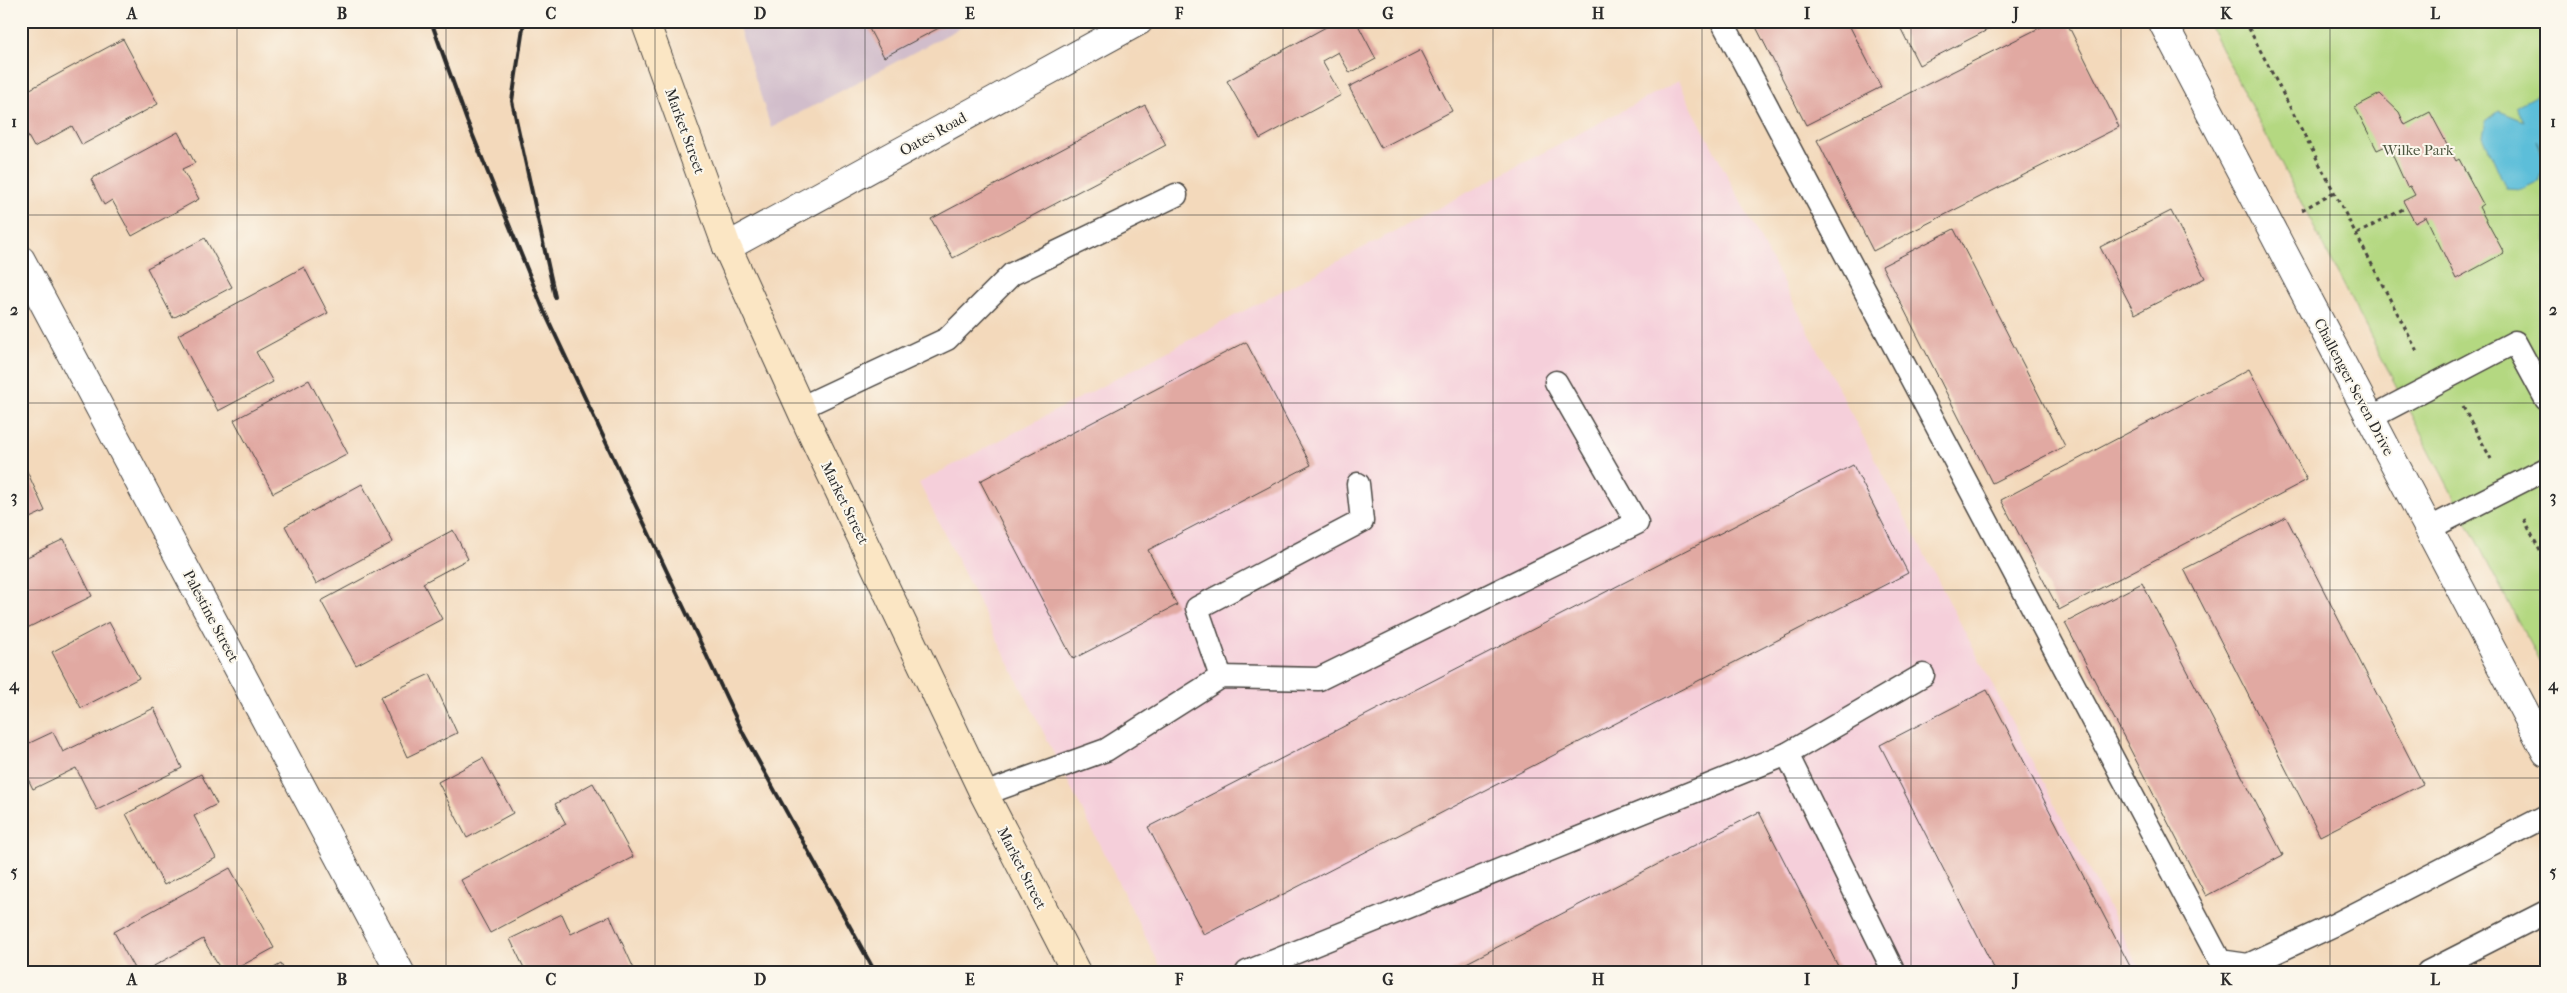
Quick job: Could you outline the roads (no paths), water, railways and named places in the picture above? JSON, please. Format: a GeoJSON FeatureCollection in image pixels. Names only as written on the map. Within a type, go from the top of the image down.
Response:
{"type":"FeatureCollection","features":[{"type":"Feature","properties":{"kind":"main road","name":"Market Street"},"geometry":{"type":"LineString","coordinates":[[646,21],[727,247],[800,408],[984,794],[1076,972]]}},
{"type":"Feature","properties":{"kind":"street","name":"Oates Road"},"geometry":{"type":"LineString","coordinates":[[727,247],[1139,21]]}},
{"type":"Feature","properties":{"kind":"street","name":"Challenger Seven Drive"},"geometry":{"type":"LineString","coordinates":[[2162,21],[2546,752]]}},
{"type":"Feature","properties":{"kind":"street","name":"Palestine Street"},"geometry":{"type":"LineString","coordinates":[[21,260],[400,972]]}},
{"type":"Feature","properties":{"kind":"lane"},"geometry":{"type":"LineString","coordinates":[[1722,21],[2220,960],[2248,965],[2334,925],[2546,816]]}},
{"type":"Feature","properties":{"kind":"lane"},"geometry":{"type":"LineString","coordinates":[[800,408],[947,339],[1012,274],[1176,195]]}},
{"type":"Feature","properties":{"kind":"lane"},"geometry":{"type":"LineString","coordinates":[[2370,418],[2515,342],[2539,371],[2546,399]]}},
{"type":"Feature","properties":{"kind":"lane"},"geometry":{"type":"LineString","coordinates":[[984,794],[1106,750],[1221,677],[1319,679],[1637,522],[1556,382]]}},
{"type":"Feature","properties":{"kind":"lane"},"geometry":{"type":"LineString","coordinates":[[2428,529],[2546,469]]}},
{"type":"Feature","properties":{"kind":"lane"},"geometry":{"type":"LineString","coordinates":[[1221,677],[1197,608],[1362,521],[1358,484]]}},
{"type":"Feature","properties":{"kind":"lane"},"geometry":{"type":"LineString","coordinates":[[1247,972],[1787,754],[1923,675]]}},
{"type":"Feature","properties":{"kind":"lane"},"geometry":{"type":"LineString","coordinates":[[1787,754],[1894,972]]}},
{"type":"Feature","properties":{"kind":"lane"},"geometry":{"type":"LineString","coordinates":[[2428,972],[2455,965],[2546,912]]}},
{"type":"Feature","properties":{"kind":"water"},"geometry":{"type":"Polygon","coordinates":[[[2539,94],[2546,108],[2546,159],[2536,140],[2545,167],[2539,181],[2522,189],[2506,188],[2483,136],[2486,121],[2499,111],[2524,121],[2516,106],[2539,94]]]}},
{"type":"Feature","properties":{"kind":"railway"},"geometry":{"type":"LineString","coordinates":[[431,21],[467,121],[544,311],[744,735],[875,972]]}},
{"type":"Feature","properties":{"kind":"railway"},"geometry":{"type":"LineString","coordinates":[[524,21],[512,101],[555,297]]}},
{"type":"Feature","properties":{"kind":"park label","name":"Wilke Park"},"geometry":{"type":"Point","coordinates":[2418,150]}}]}
